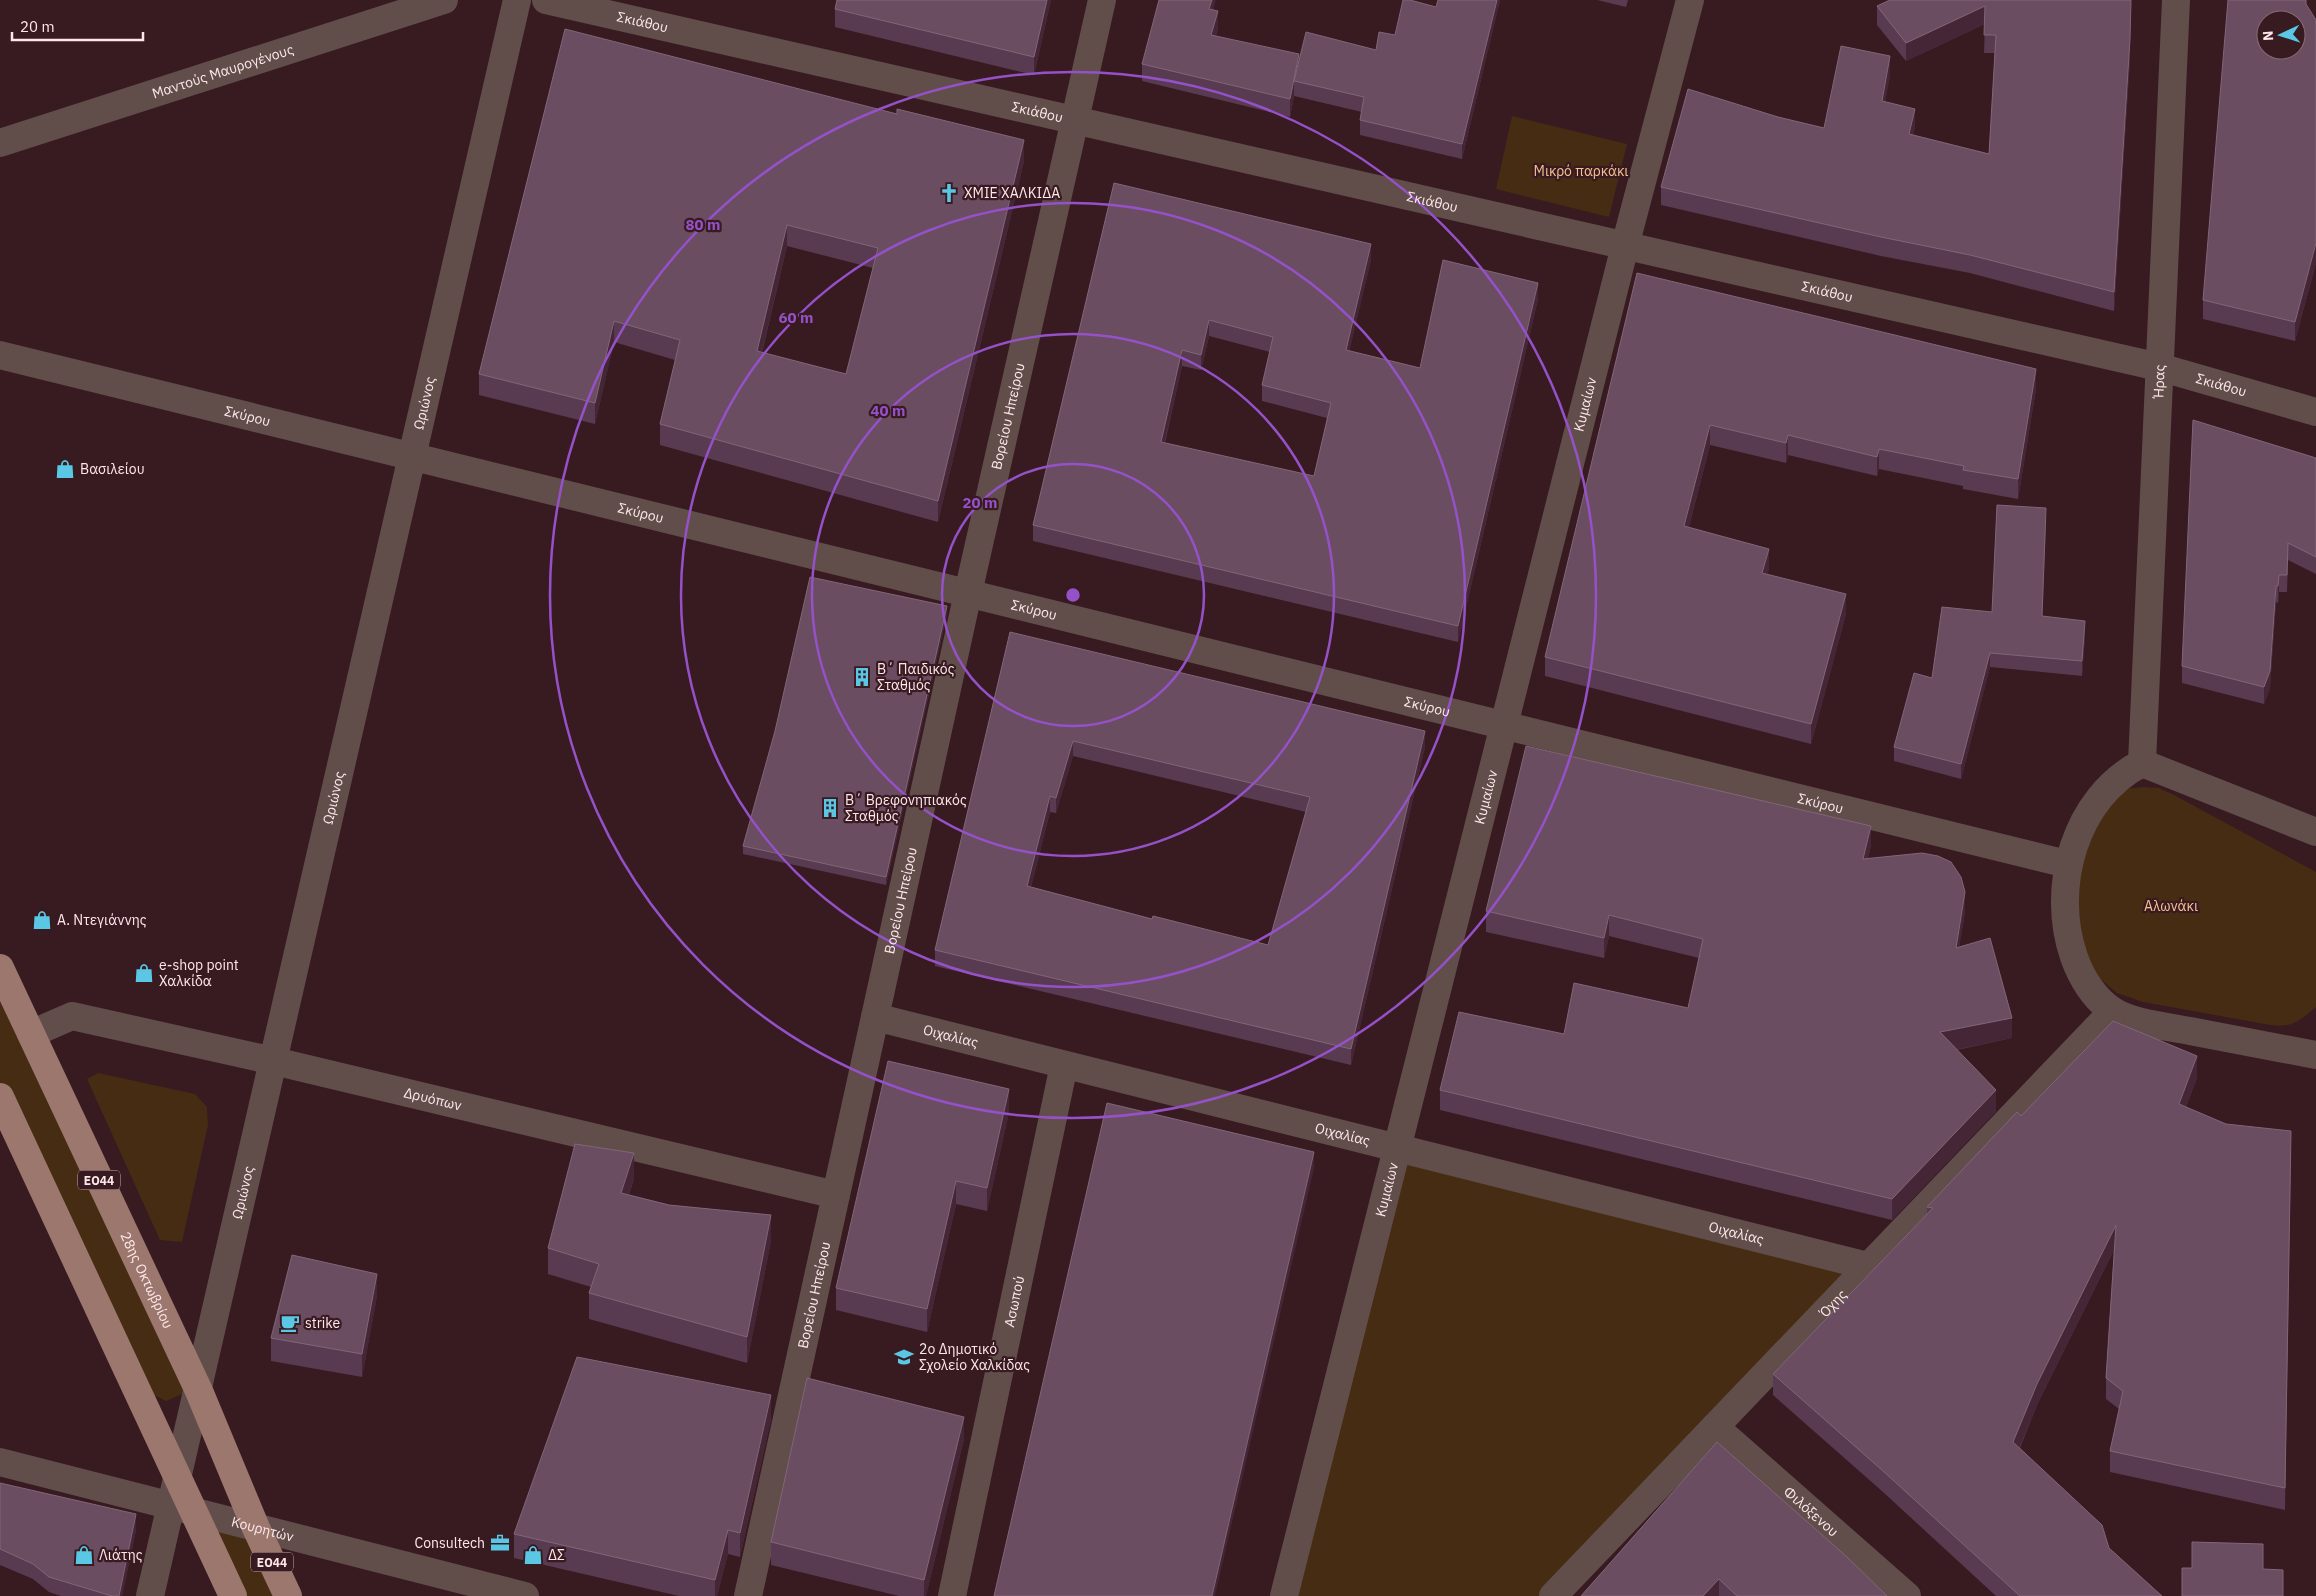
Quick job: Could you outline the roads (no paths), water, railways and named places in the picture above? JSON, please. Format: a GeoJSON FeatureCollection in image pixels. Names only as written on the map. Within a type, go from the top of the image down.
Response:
{"type":"FeatureCollection","features":[{"type":"Feature","properties":{"kind":"main road","name":"28ης Οκτωβρίου"},"geometry":{"type":"LineString","coordinates":[[0,968],[199,1391],[256,1528],[288,1596]]}},
{"type":"Feature","properties":{"kind":"main road"},"geometry":{"type":"LineString","coordinates":[[0,1097],[179,1475],[183,1508],[233,1596]]}},
{"type":"Feature","properties":{"kind":"street","name":"Μαντούς Μαυρογένους"},"geometry":{"type":"LineString","coordinates":[[0,142],[444,0]]}},
{"type":"Feature","properties":{"kind":"street","name":"Ωριώνος"},"geometry":{"type":"LineString","coordinates":[[179,1475],[517,0]]}},
{"type":"Feature","properties":{"kind":"street","name":"Σκιάθου"},"geometry":{"type":"LineString","coordinates":[[546,0],[2159,368],[2316,412]]}},
{"type":"Feature","properties":{"kind":"street","name":"Βορείου Ηπείρου"},"geometry":{"type":"LineString","coordinates":[[748,1596],[968,593],[1102,0]]}},
{"type":"Feature","properties":{"kind":"street","name":"Κυμαίων"},"geometry":{"type":"LineString","coordinates":[[1284,1596],[1625,246],[1690,0]]}},
{"type":"Feature","properties":{"kind":"street","name":"Ήρας"},"geometry":{"type":"LineString","coordinates":[[2142,763],[2176,0]]}},
{"type":"Feature","properties":{"kind":"street","name":"Σκύρου"},"geometry":{"type":"LineString","coordinates":[[0,355],[2067,864]]}},
{"type":"Feature","properties":{"kind":"street"},"geometry":{"type":"LineString","coordinates":[[2316,832],[2142,763],[2115,780],[2097,803],[2082,827],[2067,864],[2063,914],[2068,941],[2077,967],[2090,990],[2113,1011],[2143,1022],[2316,1055]]}},
{"type":"Feature","properties":{"kind":"street","name":"Όχης"},"geometry":{"type":"LineString","coordinates":[[1553,1596],[2113,1011]]}},
{"type":"Feature","properties":{"kind":"street","name":"Δρυόπων"},"geometry":{"type":"LineString","coordinates":[[31,1034],[72,1016],[274,1062],[836,1196]]}},
{"type":"Feature","properties":{"kind":"street","name":"Οιχαλίας"},"geometry":{"type":"LineString","coordinates":[[875,1017],[1868,1266]]}},
{"type":"Feature","properties":{"kind":"street","name":"Ασωπού"},"geometry":{"type":"LineString","coordinates":[[952,1596],[1064,1065]]}},
{"type":"Feature","properties":{"kind":"street","name":"Φιλόξενου"},"geometry":{"type":"LineString","coordinates":[[1715,1427],[1907,1596]]}},
{"type":"Feature","properties":{"kind":"street","name":"Κουρητών"},"geometry":{"type":"LineString","coordinates":[[0,1462],[524,1596]]}},
{"type":"Feature","properties":{"kind":"street"},"geometry":{"type":"LineString","coordinates":[[150,1596],[183,1508]]}},
{"type":"Feature","properties":{"kind":"place","name":"ΧΜΙΕ ΧΑΛΚΙΔΑ"},"geometry":{"type":"Point","coordinates":[949,193]}},
{"type":"Feature","properties":{"kind":"place","name":"Βασιλείου"},"geometry":{"type":"Point","coordinates":[65,469]}},
{"type":"Feature","properties":{"kind":"place","name":"Β΄ Παιδικός Σταθμός"},"geometry":{"type":"Point","coordinates":[862,677]}},
{"type":"Feature","properties":{"kind":"place","name":"Β΄ Βρεφονηπιακός Σταθμός"},"geometry":{"type":"Point","coordinates":[830,808]}},
{"type":"Feature","properties":{"kind":"place","name":"Α. Ντεγιάννης"},"geometry":{"type":"Point","coordinates":[42,920]}},
{"type":"Feature","properties":{"kind":"place","name":"e-shop point Χαλκίδα"},"geometry":{"type":"Point","coordinates":[144,973]}},
{"type":"Feature","properties":{"kind":"place","name":"strike"},"geometry":{"type":"Point","coordinates":[290,1323]}},
{"type":"Feature","properties":{"kind":"place","name":"2ο Δημοτικό Σχολείο Χαλκίδας"},"geometry":{"type":"Point","coordinates":[904,1357]}},
{"type":"Feature","properties":{"kind":"place","name":"Consultech"},"geometry":{"type":"Point","coordinates":[500,1543]}},
{"type":"Feature","properties":{"kind":"place","name":"Λιάτης"},"geometry":{"type":"Point","coordinates":[84,1555]}},
{"type":"Feature","properties":{"kind":"place","name":"ΔΣ"},"geometry":{"type":"Point","coordinates":[533,1555]}},
{"type":"Feature","properties":{"kind":"park label","name":"Μικρό παρκάκι"},"geometry":{"type":"Point","coordinates":[1581,171]}},
{"type":"Feature","properties":{"kind":"park label","name":"Αλωνάκι"},"geometry":{"type":"Point","coordinates":[2171,906]}}]}
